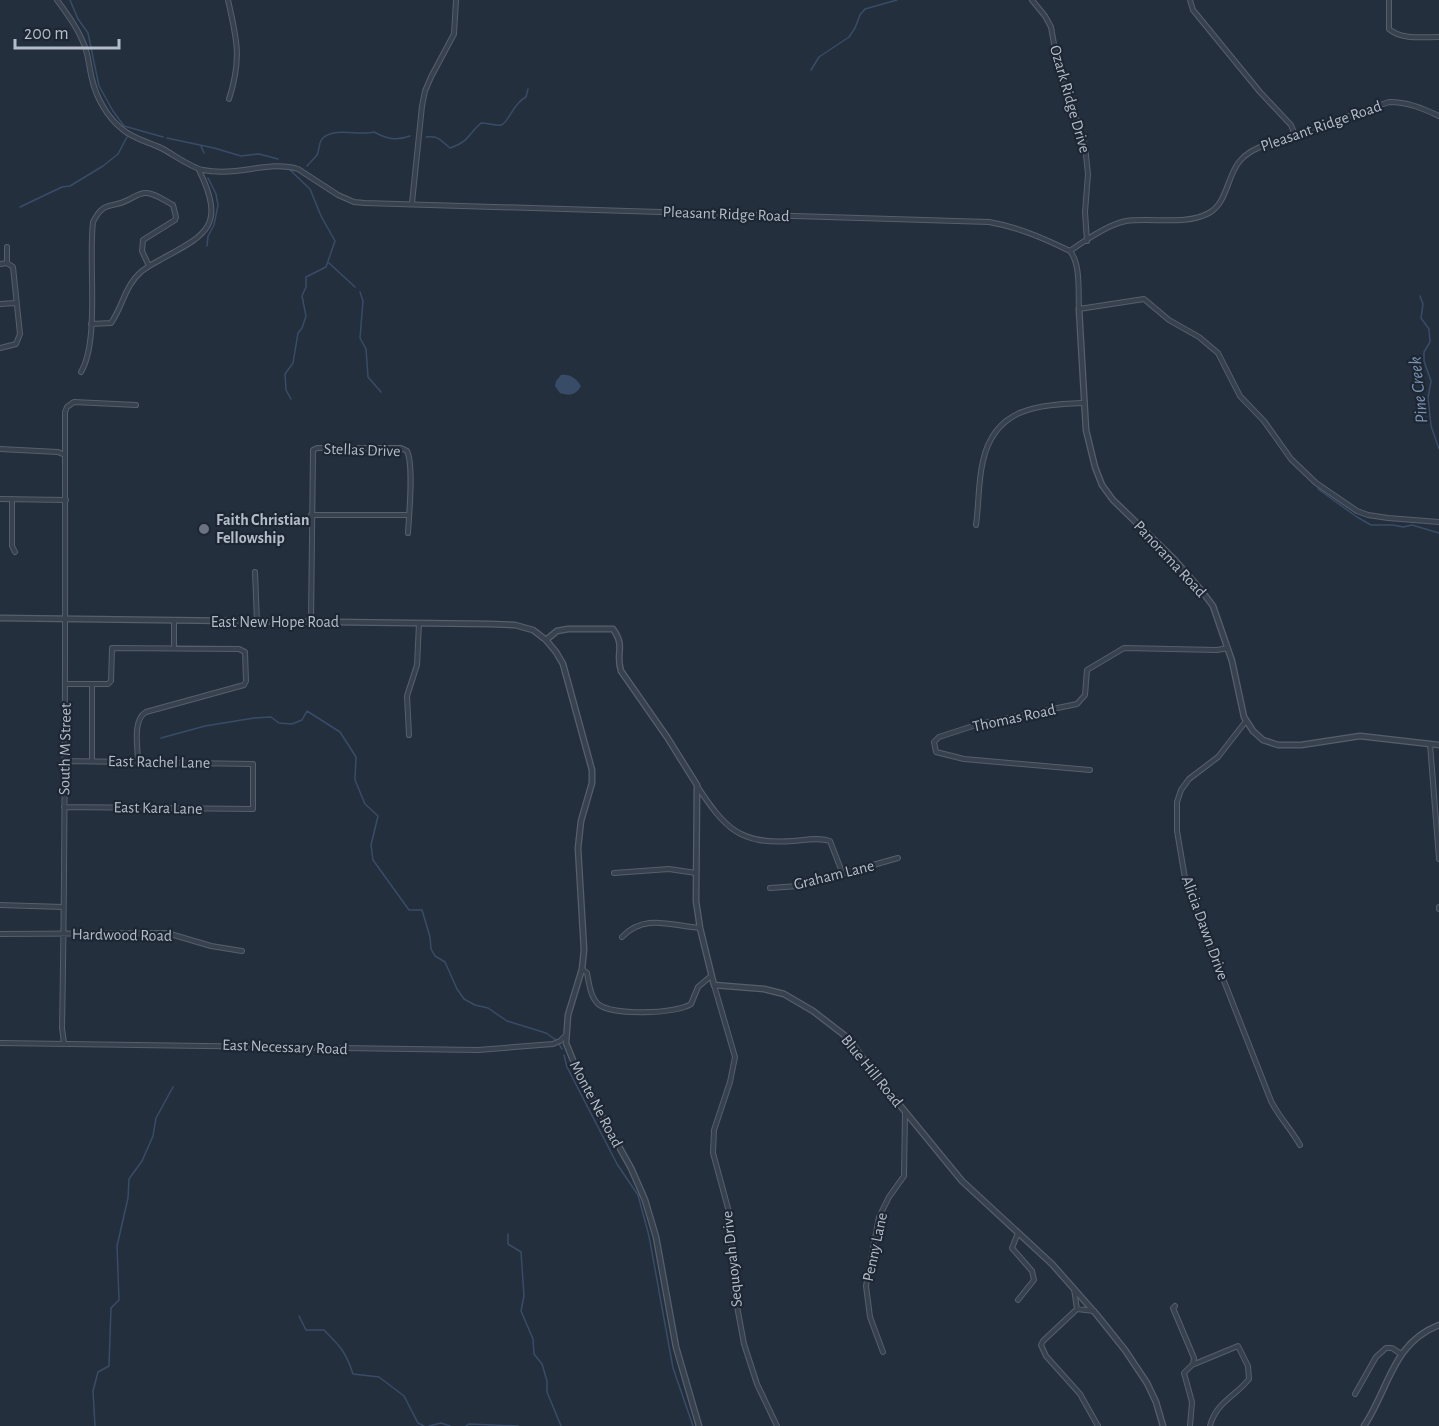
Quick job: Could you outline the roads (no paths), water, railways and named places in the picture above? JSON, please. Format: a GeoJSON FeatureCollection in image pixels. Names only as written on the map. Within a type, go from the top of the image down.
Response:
{"type":"FeatureCollection","features":[{"type":"Feature","properties":{"kind":"street","name":"Pleasant Ridge Road"},"geometry":{"type":"LineString","coordinates":[[57,0],[84,45],[96,91],[106,111],[117,125],[131,136],[156,145],[199,170],[232,173],[280,165],[298,169],[346,199],[365,203],[989,222],[1008,225],[1070,251],[1125,221],[1189,218],[1209,212],[1220,202],[1239,162],[1250,151],[1389,102],[1412,105],[1439,116]]}},
{"type":"Feature","properties":{"kind":"street"},"geometry":{"type":"LineString","coordinates":[[228,0],[238,59],[229,99]]}},
{"type":"Feature","properties":{"kind":"street"},"geometry":{"type":"LineString","coordinates":[[412,203],[423,98],[431,77],[454,34],[456,0]]}},
{"type":"Feature","properties":{"kind":"street","name":"Ozark Ridge Drive"},"geometry":{"type":"LineString","coordinates":[[1032,0],[1051,27],[1056,55],[1085,146],[1088,160],[1084,212],[1087,241]]}},
{"type":"Feature","properties":{"kind":"street"},"geometry":{"type":"LineString","coordinates":[[1190,0],[1193,10],[1260,92],[1291,125],[1295,135]]}},
{"type":"Feature","properties":{"kind":"street"},"geometry":{"type":"LineString","coordinates":[[1389,0],[1389,29],[1394,34],[1439,38]]}},
{"type":"Feature","properties":{"kind":"street"},"geometry":{"type":"LineString","coordinates":[[91,324],[111,323],[118,314],[129,286],[135,278],[149,266],[203,234],[209,225],[211,202],[199,170]]}},
{"type":"Feature","properties":{"kind":"street"},"geometry":{"type":"LineString","coordinates":[[81,372],[86,363],[91,324],[92,229],[97,214],[112,203],[127,201],[144,193],[173,205],[175,220],[143,240],[142,251],[149,266]]}},
{"type":"Feature","properties":{"kind":"street"},"geometry":{"type":"LineString","coordinates":[[7,247],[7,263]]}},
{"type":"Feature","properties":{"kind":"street"},"geometry":{"type":"LineString","coordinates":[[1070,251],[1074,256],[1076,266],[1079,309],[1144,299],[1169,320],[1205,341],[1218,353],[1240,396],[1264,421],[1291,459],[1316,483],[1357,511],[1388,518],[1439,522]]}},
{"type":"Feature","properties":{"kind":"street"},"geometry":{"type":"LineString","coordinates":[[0,264],[7,263],[13,267],[18,341],[11,347],[0,348]]}},
{"type":"Feature","properties":{"kind":"street"},"geometry":{"type":"LineString","coordinates":[[0,304],[16,303]]}},
{"type":"Feature","properties":{"kind":"street","name":"Panorama Road"},"geometry":{"type":"LineString","coordinates":[[1079,309],[1089,449],[1102,485],[1113,500],[1174,559],[1213,606],[1228,648],[1246,721]]}},
{"type":"Feature","properties":{"kind":"street","name":"South M Street"},"geometry":{"type":"LineString","coordinates":[[64,1042],[62,1028],[66,684],[65,412],[70,404],[78,402],[136,405]]}},
{"type":"Feature","properties":{"kind":"street"},"geometry":{"type":"LineString","coordinates":[[976,525],[983,460],[989,442],[997,430],[1012,417],[1029,408],[1085,403]]}},
{"type":"Feature","properties":{"kind":"street"},"geometry":{"type":"LineString","coordinates":[[0,448],[58,452],[65,456]]}},
{"type":"Feature","properties":{"kind":"street","name":"Stellas Drive"},"geometry":{"type":"LineString","coordinates":[[311,515],[313,450],[317,448],[402,448],[407,450],[409,456],[409,515]]}},
{"type":"Feature","properties":{"kind":"street"},"geometry":{"type":"LineString","coordinates":[[0,499],[66,500]]}},
{"type":"Feature","properties":{"kind":"street"},"geometry":{"type":"LineString","coordinates":[[12,500],[12,546],[15,552]]}},
{"type":"Feature","properties":{"kind":"street"},"geometry":{"type":"LineString","coordinates":[[311,622],[311,515],[409,515],[408,533]]}},
{"type":"Feature","properties":{"kind":"street"},"geometry":{"type":"LineString","coordinates":[[255,572],[257,622]]}},
{"type":"Feature","properties":{"kind":"street","name":"East New Hope Road"},"geometry":{"type":"LineString","coordinates":[[0,618],[515,625],[533,630],[546,640]]}},
{"type":"Feature","properties":{"kind":"street"},"geometry":{"type":"LineString","coordinates":[[174,621],[174,647]]}},
{"type":"Feature","properties":{"kind":"street"},"geometry":{"type":"LineString","coordinates":[[409,735],[407,696],[417,665],[419,623]]}},
{"type":"Feature","properties":{"kind":"street"},"geometry":{"type":"LineString","coordinates":[[546,640],[557,631],[568,629],[613,629],[620,638],[619,665],[621,671],[714,811],[729,827],[739,833],[774,842],[812,839],[830,841],[842,872]]}},
{"type":"Feature","properties":{"kind":"street","name":"Monte Ne Road"},"geometry":{"type":"LineString","coordinates":[[546,640],[563,664],[592,770],[592,783],[581,821],[578,848],[584,936],[582,969],[568,1015],[566,1035],[569,1053],[631,1168],[645,1200],[656,1237],[676,1347],[699,1426]]}},
{"type":"Feature","properties":{"kind":"street"},"geometry":{"type":"LineString","coordinates":[[66,684],[108,684],[111,681],[112,648],[242,649],[246,654],[244,685],[140,715],[138,762]]}},
{"type":"Feature","properties":{"kind":"street","name":"Thomas Road"},"geometry":{"type":"LineString","coordinates":[[1090,770],[964,759],[936,752],[934,742],[939,737],[979,724],[1077,704],[1086,696],[1087,670],[1124,648],[1217,650],[1228,648]]}},
{"type":"Feature","properties":{"kind":"street"},"geometry":{"type":"LineString","coordinates":[[92,685],[92,761]]}},
{"type":"Feature","properties":{"kind":"street"},"geometry":{"type":"LineString","coordinates":[[1246,721],[1263,740],[1278,746],[1301,746],[1360,736],[1439,745]]}},
{"type":"Feature","properties":{"kind":"street","name":"Alicia Dawn Drive"},"geometry":{"type":"LineString","coordinates":[[1246,721],[1218,757],[1189,779],[1181,790],[1177,802],[1176,831],[1186,884],[1271,1101],[1300,1145]]}},
{"type":"Feature","properties":{"kind":"street"},"geometry":{"type":"LineString","coordinates":[[1430,744],[1439,859]]}},
{"type":"Feature","properties":{"kind":"street","name":"East Rachel Lane"},"geometry":{"type":"LineString","coordinates":[[64,761],[253,764],[253,809]]}},
{"type":"Feature","properties":{"kind":"street"},"geometry":{"type":"LineString","coordinates":[[697,785],[696,901],[714,986]]}},
{"type":"Feature","properties":{"kind":"street","name":"East Kara Lane"},"geometry":{"type":"LineString","coordinates":[[64,807],[253,809]]}},
{"type":"Feature","properties":{"kind":"street","name":"Graham Lane"},"geometry":{"type":"LineString","coordinates":[[770,888],[798,886],[898,858]]}},
{"type":"Feature","properties":{"kind":"street"},"geometry":{"type":"LineString","coordinates":[[614,873],[669,869],[696,873]]}},
{"type":"Feature","properties":{"kind":"street"},"geometry":{"type":"LineString","coordinates":[[0,904],[63,907]]}},
{"type":"Feature","properties":{"kind":"street"},"geometry":{"type":"LineString","coordinates":[[622,937],[637,925],[649,922],[700,928]]}},
{"type":"Feature","properties":{"kind":"street","name":"Hardwood Road"},"geometry":{"type":"LineString","coordinates":[[0,934],[167,933],[211,946],[242,951]]}},
{"type":"Feature","properties":{"kind":"street"},"geometry":{"type":"LineString","coordinates":[[582,969],[587,973],[590,989],[597,1003],[609,1010],[618,1011],[682,1009],[691,1004],[698,987],[711,976]]}},
{"type":"Feature","properties":{"kind":"street","name":"Blue Hill Road"},"geometry":{"type":"LineString","coordinates":[[714,986],[774,991],[794,999],[813,1011],[848,1038],[963,1181],[1052,1264],[1094,1311],[1125,1350],[1147,1383],[1156,1402],[1163,1426]]}},
{"type":"Feature","properties":{"kind":"street","name":"Sequoyah Drive"},"geometry":{"type":"LineString","coordinates":[[714,986],[735,1057],[730,1082],[714,1130],[713,1153],[730,1218],[734,1290],[744,1344],[757,1384],[777,1426]]}},
{"type":"Feature","properties":{"kind":"street","name":"East Necessary Road"},"geometry":{"type":"LineString","coordinates":[[0,1043],[64,1042],[478,1050],[553,1044],[566,1035]]}},
{"type":"Feature","properties":{"kind":"street","name":"Penny Lane"},"geometry":{"type":"LineString","coordinates":[[883,1352],[870,1317],[866,1286],[879,1217],[889,1197],[904,1176],[905,1111]]}},
{"type":"Feature","properties":{"kind":"street"},"geometry":{"type":"LineString","coordinates":[[1018,1233],[1011,1248],[1032,1271],[1034,1280],[1018,1300]]}},
{"type":"Feature","properties":{"kind":"street"},"geometry":{"type":"LineString","coordinates":[[1074,1288],[1077,1309]]}},
{"type":"Feature","properties":{"kind":"street"},"geometry":{"type":"LineString","coordinates":[[1175,1306],[1174,1312],[1194,1358],[1192,1365]]}},
{"type":"Feature","properties":{"kind":"street"},"geometry":{"type":"LineString","coordinates":[[1094,1311],[1077,1309],[1043,1341],[1041,1346],[1046,1356],[1080,1394],[1098,1426]]}},
{"type":"Feature","properties":{"kind":"street"},"geometry":{"type":"LineString","coordinates":[[1364,1426],[1401,1354],[1410,1343],[1439,1325]]}},
{"type":"Feature","properties":{"kind":"street"},"geometry":{"type":"LineString","coordinates":[[1190,1426],[1193,1406],[1184,1373],[1192,1365],[1238,1346],[1248,1366],[1249,1379],[1216,1409],[1210,1426]]}},
{"type":"Feature","properties":{"kind":"street"},"geometry":{"type":"LineString","coordinates":[[1355,1394],[1382,1351],[1392,1348],[1401,1354]]}},
{"type":"Feature","properties":{"kind":"water"},"geometry":{"type":"Polygon","coordinates":[[[561,375],[570,376],[581,386],[572,394],[560,393],[555,386],[561,375]]]}},
{"type":"Feature","properties":{"kind":"waterway"},"geometry":{"type":"LineString","coordinates":[[70,0],[78,19],[88,33],[99,86],[113,111],[124,126],[163,137]]}},
{"type":"Feature","properties":{"kind":"waterway"},"geometry":{"type":"LineString","coordinates":[[811,70],[819,57],[849,37],[865,9],[897,0]]}},
{"type":"Feature","properties":{"kind":"waterway"},"geometry":{"type":"LineString","coordinates":[[426,137],[436,138],[450,148],[465,140],[481,123],[504,124],[521,100],[526,97],[528,89]]}},
{"type":"Feature","properties":{"kind":"waterway"},"geometry":{"type":"LineString","coordinates":[[307,166],[317,155],[321,140],[334,133],[374,132],[396,139],[410,136]]}},
{"type":"Feature","properties":{"kind":"waterway"},"geometry":{"type":"LineString","coordinates":[[20,207],[62,187],[70,186],[103,166],[118,154],[127,137]]}},
{"type":"Feature","properties":{"kind":"waterway"},"geometry":{"type":"LineString","coordinates":[[167,138],[241,156],[259,154],[278,159]]}},
{"type":"Feature","properties":{"kind":"waterway"},"geometry":{"type":"LineString","coordinates":[[201,146],[204,153]]}},
{"type":"Feature","properties":{"kind":"waterway"},"geometry":{"type":"LineString","coordinates":[[290,170],[310,189],[335,241],[326,267],[306,277],[306,287],[302,296],[306,316],[298,333],[293,363],[285,374],[286,390],[291,399]]}},
{"type":"Feature","properties":{"kind":"waterway"},"geometry":{"type":"LineString","coordinates":[[207,246],[218,205],[216,194],[208,178]]}},
{"type":"Feature","properties":{"kind":"waterway"},"geometry":{"type":"LineString","coordinates":[[329,263],[355,287]]}},
{"type":"Feature","properties":{"kind":"waterway"},"geometry":{"type":"LineString","coordinates":[[360,292],[363,301],[360,338],[366,349],[368,377],[381,392]]}},
{"type":"Feature","properties":{"kind":"waterway","name":"Pine Creek"},"geometry":{"type":"LineString","coordinates":[[1420,296],[1423,304],[1421,318],[1429,329],[1430,342],[1424,352],[1424,361],[1431,381],[1428,398],[1431,426],[1439,449]]}},
{"type":"Feature","properties":{"kind":"waterway"},"geometry":{"type":"LineString","coordinates":[[1318,489],[1371,525],[1403,527],[1412,525],[1439,533]]}},
{"type":"Feature","properties":{"kind":"waterway"},"geometry":{"type":"LineString","coordinates":[[161,738],[205,726],[254,718],[271,717],[279,723],[292,724],[302,720],[307,711],[340,732],[356,757],[355,780],[365,804],[378,816],[371,845],[373,860],[409,910],[422,910],[431,949],[435,956],[445,962],[464,999],[488,1008],[507,1021],[546,1033],[556,1040]]}},
{"type":"Feature","properties":{"kind":"waterway"},"geometry":{"type":"LineString","coordinates":[[559,1044],[562,1049]]}},
{"type":"Feature","properties":{"kind":"waterway"},"geometry":{"type":"LineString","coordinates":[[564,1055],[567,1067],[617,1164],[638,1195],[649,1236],[673,1368],[693,1426]]}},
{"type":"Feature","properties":{"kind":"waterway"},"geometry":{"type":"LineString","coordinates":[[95,1426],[93,1391],[98,1372],[109,1366],[111,1308],[119,1300],[117,1246],[128,1198],[129,1179],[142,1161],[153,1136],[156,1118],[173,1087]]}},
{"type":"Feature","properties":{"kind":"waterway"},"geometry":{"type":"LineString","coordinates":[[508,1234],[508,1244],[521,1252],[524,1296],[521,1311],[533,1339],[534,1354],[542,1364],[547,1381],[547,1392],[561,1426]]}},
{"type":"Feature","properties":{"kind":"waterway"},"geometry":{"type":"LineString","coordinates":[[299,1316],[306,1330],[324,1330],[342,1350],[353,1374],[379,1377],[404,1396],[418,1423],[424,1426]]}},
{"type":"Feature","properties":{"kind":"waterway"},"geometry":{"type":"LineString","coordinates":[[429,1426],[441,1423],[450,1426]]}},
{"type":"Feature","properties":{"kind":"waterway"},"geometry":{"type":"LineString","coordinates":[[466,1426],[469,1424],[518,1426]]}},
{"type":"Feature","properties":{"kind":"place","name":"Faith Christian Fellowship"},"geometry":{"type":"Point","coordinates":[204,529]}}]}
